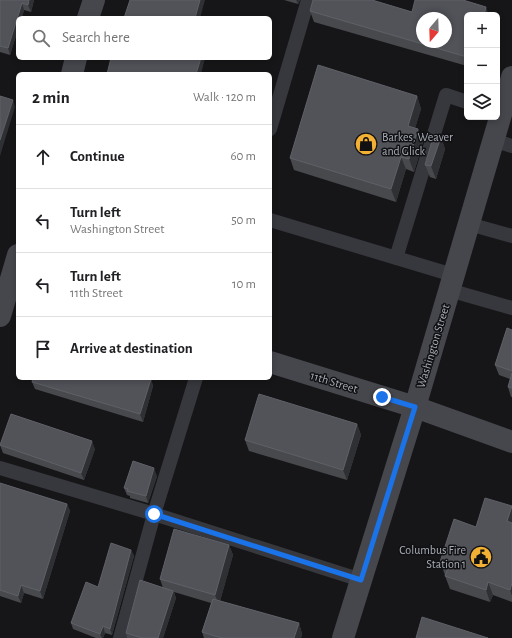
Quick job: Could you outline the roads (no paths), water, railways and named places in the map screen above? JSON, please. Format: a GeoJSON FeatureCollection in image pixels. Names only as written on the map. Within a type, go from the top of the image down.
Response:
{"type":"FeatureCollection","features":[{"type":"Feature","properties":{"kind":"street"},"geometry":{"type":"LineString","coordinates":[[89,16],[94,0]]}},
{"type":"Feature","properties":{"kind":"street"},"geometry":{"type":"LineString","coordinates":[[72,72],[76,60]]}},
{"type":"Feature","properties":{"kind":"street","name":"Washington Street"},"geometry":{"type":"LineString","coordinates":[[500,109],[512,77]]}},
{"type":"Feature","properties":{"kind":"street","name":"Washington Street"},"geometry":{"type":"LineString","coordinates":[[344,638],[415,407],[469,224],[503,143],[500,120]]}},
{"type":"Feature","properties":{"kind":"street"},"geometry":{"type":"LineString","coordinates":[[0,316],[16,261]]}},
{"type":"Feature","properties":{"kind":"street","name":"11th Street"},"geometry":{"type":"LineString","coordinates":[[272,363],[415,407],[512,442]]}},
{"type":"Feature","properties":{"kind":"lane"},"geometry":{"type":"LineString","coordinates":[[272,122],[308,0]]}},
{"type":"Feature","properties":{"kind":"lane"},"geometry":{"type":"LineString","coordinates":[[396,258],[446,95],[464,101]]}},
{"type":"Feature","properties":{"kind":"lane"},"geometry":{"type":"LineString","coordinates":[[272,221],[396,258],[512,308]]}},
{"type":"Feature","properties":{"kind":"lane"},"geometry":{"type":"LineString","coordinates":[[469,224],[512,236]]}},
{"type":"Feature","properties":{"kind":"lane"},"geometry":{"type":"LineString","coordinates":[[120,638],[154,514],[195,380]]}},
{"type":"Feature","properties":{"kind":"lane"},"geometry":{"type":"LineString","coordinates":[[0,468],[154,514],[361,580]]}},
{"type":"Feature","properties":{"kind":"place","name":"Barkes, Weaver and Glick"},"geometry":{"type":"Point","coordinates":[366,144]}},
{"type":"Feature","properties":{"kind":"place","name":"Columbus Fire Station 1"},"geometry":{"type":"Point","coordinates":[481,557]}}]}
